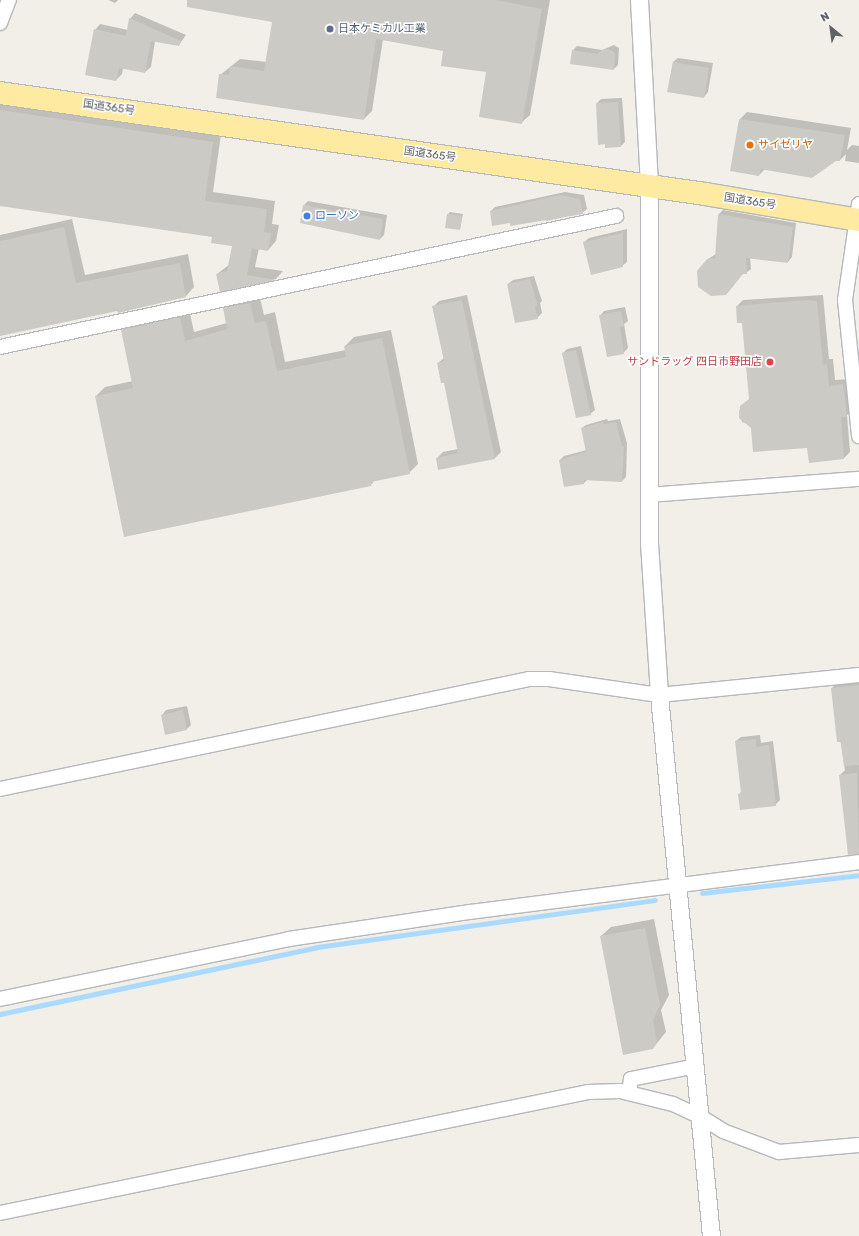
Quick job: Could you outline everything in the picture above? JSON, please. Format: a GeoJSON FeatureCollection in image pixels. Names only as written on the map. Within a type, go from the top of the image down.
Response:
{"type":"FeatureCollection","features":[{"type":"Feature","properties":{"kind":"highway","name":"国道365号"},"geometry":{"type":"LineString","coordinates":[[0,93],[649,186],[858,214]]}},
{"type":"Feature","properties":{"kind":"street"},"geometry":{"type":"LineString","coordinates":[[0,23],[9,0]]}},
{"type":"Feature","properties":{"kind":"street"},"geometry":{"type":"LineString","coordinates":[[639,0],[649,186],[649,543],[659,695],[701,1116],[711,1236]]}},
{"type":"Feature","properties":{"kind":"street"},"geometry":{"type":"LineString","coordinates":[[858,214],[845,300],[859,436]]}},
{"type":"Feature","properties":{"kind":"street"},"geometry":{"type":"LineString","coordinates":[[0,347],[616,216]]}},
{"type":"Feature","properties":{"kind":"street"},"geometry":{"type":"LineString","coordinates":[[649,495],[859,479]]}},
{"type":"Feature","properties":{"kind":"street"},"geometry":{"type":"LineString","coordinates":[[0,789],[529,679],[549,679],[659,695],[859,675]]}},
{"type":"Feature","properties":{"kind":"street"},"geometry":{"type":"LineString","coordinates":[[0,999],[289,939],[470,912],[859,862]]}},
{"type":"Feature","properties":{"kind":"street"},"geometry":{"type":"LineString","coordinates":[[629,1093],[631,1079],[696,1066]]}},
{"type":"Feature","properties":{"kind":"street"},"geometry":{"type":"LineString","coordinates":[[0,1213],[588,1092],[629,1093],[673,1104],[701,1116],[723,1131],[779,1152],[859,1145]]}},
{"type":"Feature","properties":{"kind":"building"},"geometry":{"type":"Polygon","coordinates":[[[187,0],[496,0],[542,9],[522,124],[479,117],[486,72],[441,66],[443,51],[376,39],[364,120],[216,98],[219,74],[229,75],[230,66],[264,71],[272,22],[187,7],[187,0]]]}},
{"type":"Feature","properties":{"kind":"building"},"geometry":{"type":"Polygon","coordinates":[[[129,18],[181,41],[179,46],[151,41],[145,73],[119,68],[116,81],[85,75],[94,29],[126,36],[129,18]]]}},
{"type":"Feature","properties":{"kind":"building"},"geometry":{"type":"Polygon","coordinates":[[[604,49],[609,49],[615,53],[614,70],[570,64],[572,50],[597,54],[604,49]]]}},
{"type":"Feature","properties":{"kind":"building"},"geometry":{"type":"Polygon","coordinates":[[[673,62],[709,68],[704,98],[667,92],[673,62]]]}},
{"type":"Feature","properties":{"kind":"building"},"geometry":{"type":"Polygon","coordinates":[[[618,102],[621,147],[605,148],[605,144],[598,145],[596,103],[618,102]]]}},
{"type":"Feature","properties":{"kind":"building"},"geometry":{"type":"Polygon","coordinates":[[[0,110],[213,142],[205,201],[267,209],[264,232],[271,233],[268,251],[252,248],[247,275],[276,280],[220,292],[216,274],[227,271],[232,246],[211,243],[212,237],[0,206],[0,110]]]}},
{"type":"Feature","properties":{"kind":"building"},"geometry":{"type":"Polygon","coordinates":[[[739,119],[845,135],[840,161],[836,161],[812,178],[761,169],[759,176],[730,171],[739,119]]]}},
{"type":"Feature","properties":{"kind":"building"},"geometry":{"type":"Polygon","coordinates":[[[560,195],[580,199],[583,214],[510,226],[510,223],[492,226],[490,211],[560,195]]]}},
{"type":"Feature","properties":{"kind":"building"},"geometry":{"type":"Polygon","coordinates":[[[303,205],[383,219],[380,240],[300,223],[303,205]]]}},
{"type":"Feature","properties":{"kind":"building"},"geometry":{"type":"Polygon","coordinates":[[[447,214],[462,216],[460,230],[445,228],[447,214]]]}},
{"type":"Feature","properties":{"kind":"building"},"geometry":{"type":"Polygon","coordinates":[[[718,214],[793,227],[788,263],[746,258],[747,274],[743,274],[726,295],[711,296],[698,287],[697,271],[707,259],[715,258],[718,214]]]}},
{"type":"Feature","properties":{"kind":"building"},"geometry":{"type":"Polygon","coordinates":[[[64,227],[76,283],[180,263],[186,297],[118,313],[117,311],[0,336],[0,241],[64,227]]]}},
{"type":"Feature","properties":{"kind":"building"},"geometry":{"type":"Polygon","coordinates":[[[623,233],[623,267],[591,275],[583,242],[623,233]]]}},
{"type":"Feature","properties":{"kind":"building"},"geometry":{"type":"Polygon","coordinates":[[[530,279],[538,306],[535,307],[538,319],[515,323],[507,284],[530,279]]]}},
{"type":"Feature","properties":{"kind":"building"},"geometry":{"type":"Polygon","coordinates":[[[462,300],[495,459],[438,470],[436,458],[458,453],[444,383],[441,383],[437,363],[444,361],[432,306],[462,300]]]}},
{"type":"Feature","properties":{"kind":"building"},"geometry":{"type":"Polygon","coordinates":[[[806,300],[817,301],[823,365],[827,364],[829,386],[843,384],[847,417],[841,417],[844,459],[809,463],[807,448],[753,452],[751,428],[739,418],[740,406],[749,399],[742,323],[737,323],[736,306],[806,300]]]}},
{"type":"Feature","properties":{"kind":"building"},"geometry":{"type":"Polygon","coordinates":[[[250,303],[255,323],[266,321],[277,371],[346,357],[344,346],[382,338],[410,474],[371,482],[371,486],[124,537],[95,396],[133,388],[121,330],[180,317],[185,341],[227,329],[223,308],[250,303]]]}},
{"type":"Feature","properties":{"kind":"building"},"geometry":{"type":"Polygon","coordinates":[[[621,311],[624,326],[620,327],[624,354],[607,357],[599,315],[621,311]]]}},
{"type":"Feature","properties":{"kind":"building"},"geometry":{"type":"Polygon","coordinates":[[[576,350],[591,415],[576,418],[562,353],[576,350]]]}},
{"type":"Feature","properties":{"kind":"building"},"geometry":{"type":"Polygon","coordinates":[[[603,422],[604,424],[616,422],[622,446],[624,446],[622,482],[584,480],[584,484],[564,487],[559,460],[586,452],[581,428],[603,422]]]}},
{"type":"Feature","properties":{"kind":"building"},"geometry":{"type":"Polygon","coordinates":[[[859,685],[859,765],[844,766],[841,742],[837,742],[831,688],[859,685]]]}},
{"type":"Feature","properties":{"kind":"building"},"geometry":{"type":"Polygon","coordinates":[[[183,710],[187,730],[165,735],[161,715],[183,710]]]}},
{"type":"Feature","properties":{"kind":"building"},"geometry":{"type":"Polygon","coordinates":[[[756,739],[756,747],[769,745],[776,806],[740,810],[738,794],[741,793],[735,741],[756,739]]]}},
{"type":"Feature","properties":{"kind":"building"},"geometry":{"type":"Polygon","coordinates":[[[857,773],[859,854],[848,855],[839,775],[857,773]]]}},
{"type":"Feature","properties":{"kind":"building"},"geometry":{"type":"Polygon","coordinates":[[[645,928],[660,1005],[653,1020],[657,1042],[653,1049],[623,1055],[600,936],[645,928]]]}},
{"type":"Feature","properties":{"kind":"waterway"},"geometry":{"type":"LineString","coordinates":[[702,893],[859,875]]}},
{"type":"Feature","properties":{"kind":"waterway"},"geometry":{"type":"LineString","coordinates":[[0,1014],[317,947],[655,900]]}},
{"type":"Feature","properties":{"kind":"place","name":"日本ケミカル工業"},"geometry":{"type":"Point","coordinates":[330,29]}},
{"type":"Feature","properties":{"kind":"place","name":"サイゼリヤ"},"geometry":{"type":"Point","coordinates":[750,145]}},
{"type":"Feature","properties":{"kind":"place","name":"ローソン"},"geometry":{"type":"Point","coordinates":[307,216]}},
{"type":"Feature","properties":{"kind":"place","name":"サンドラッグ 四日市野田店"},"geometry":{"type":"Point","coordinates":[770,362]}}]}
